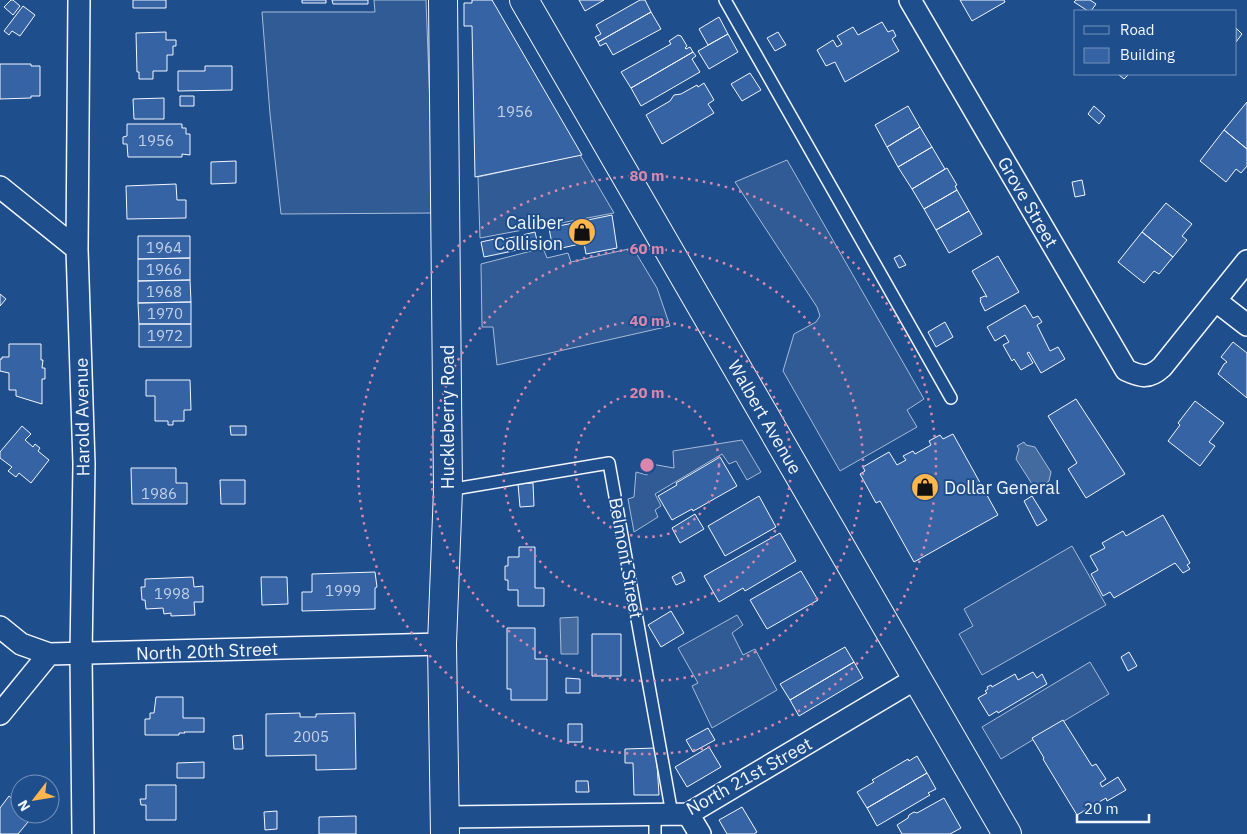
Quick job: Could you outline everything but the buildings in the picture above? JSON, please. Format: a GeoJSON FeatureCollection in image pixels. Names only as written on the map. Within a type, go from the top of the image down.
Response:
{"type":"FeatureCollection","features":[{"type":"Feature","properties":{"kind":"main road","name":"Huckleberry Road"},"geometry":{"type":"LineString","coordinates":[[443,0],[448,490],[442,644],[445,825]]}},
{"type":"Feature","properties":{"kind":"main road","name":"Walbert Avenue"},"geometry":{"type":"LineString","coordinates":[[524,0],[1007,834]]}},
{"type":"Feature","properties":{"kind":"street","name":"Harold Avenue"},"geometry":{"type":"LineString","coordinates":[[80,0],[77,249],[84,464],[81,655],[83,834]]}},
{"type":"Feature","properties":{"kind":"street","name":"Grove Street"},"geometry":{"type":"LineString","coordinates":[[910,0],[1126,370],[1138,376],[1149,376],[1162,367],[1216,301]]}},
{"type":"Feature","properties":{"kind":"street"},"geometry":{"type":"LineString","coordinates":[[0,187],[77,249]]}},
{"type":"Feature","properties":{"kind":"street"},"geometry":{"type":"LineString","coordinates":[[1247,262],[1216,301],[1247,325]]}},
{"type":"Feature","properties":{"kind":"street","name":"North 20th Street"},"geometry":{"type":"LineString","coordinates":[[0,627],[21,644],[49,654],[81,655],[442,644]]}},
{"type":"Feature","properties":{"kind":"street"},"geometry":{"type":"LineString","coordinates":[[0,714],[49,654]]}},
{"type":"Feature","properties":{"kind":"street","name":"North 21st Street"},"geometry":{"type":"LineString","coordinates":[[445,825],[668,819],[917,678]]}},
{"type":"Feature","properties":{"kind":"street","name":"Belmont Street"},"geometry":{"type":"LineString","coordinates":[[668,819],[700,834]]}},
{"type":"Feature","properties":{"kind":"lane"},"geometry":{"type":"LineString","coordinates":[[725,0],[952,398]]}},
{"type":"Feature","properties":{"kind":"lane","name":"Belmont Street"},"geometry":{"type":"LineString","coordinates":[[448,490],[609,463],[668,819]]}},
{"type":"Feature","properties":{"kind":"shaded area"},"geometry":{"type":"Polygon","coordinates":[[[374,0],[426,0],[434,213],[281,214],[270,114],[262,12],[375,12],[374,0]]]}},
{"type":"Feature","properties":{"kind":"shaded area"},"geometry":{"type":"Polygon","coordinates":[[[580,155],[614,213],[480,238],[478,177],[580,155]]]}},
{"type":"Feature","properties":{"kind":"shaded area"},"geometry":{"type":"Polygon","coordinates":[[[787,160],[924,399],[907,410],[917,427],[840,471],[783,371],[794,334],[816,322],[820,316],[817,307],[735,182],[787,160]]]}},
{"type":"Feature","properties":{"kind":"shaded area"},"geometry":{"type":"Polygon","coordinates":[[[543,248],[547,258],[568,253],[571,262],[633,248],[657,288],[670,326],[497,365],[493,327],[482,327],[481,264],[543,248]]]}},
{"type":"Feature","properties":{"kind":"shaded area"},"geometry":{"type":"Polygon","coordinates":[[[742,440],[761,472],[747,480],[736,461],[729,464],[722,454],[655,494],[661,506],[655,510],[658,517],[634,532],[628,499],[634,497],[636,472],[647,475],[651,464],[674,468],[673,451],[742,440]]]}},
{"type":"Feature","properties":{"kind":"shaded area"},"geometry":{"type":"Polygon","coordinates":[[[1024,442],[1026,445],[1035,447],[1051,472],[1049,481],[1042,486],[1032,484],[1016,459],[1019,449],[1017,446],[1024,442]]]}},
{"type":"Feature","properties":{"kind":"shaded area"},"geometry":{"type":"Polygon","coordinates":[[[1072,546],[1106,605],[982,675],[959,634],[973,626],[964,609],[1072,546]]]}},
{"type":"Feature","properties":{"kind":"shaded area"},"geometry":{"type":"Polygon","coordinates":[[[737,615],[743,625],[732,633],[743,655],[755,649],[777,690],[712,728],[692,686],[698,683],[678,648],[737,615]]]}},
{"type":"Feature","properties":{"kind":"shaded area"},"geometry":{"type":"Polygon","coordinates":[[[578,617],[578,654],[561,654],[560,618],[578,617]]]}},
{"type":"Feature","properties":{"kind":"shaded area"},"geometry":{"type":"Polygon","coordinates":[[[1090,662],[1109,694],[1001,759],[982,727],[1090,662]]]}},
{"type":"Feature","properties":{"kind":"place","name":"Caliber Collision"},"geometry":{"type":"Point","coordinates":[582,232]}},
{"type":"Feature","properties":{"kind":"place","name":"Dollar General"},"geometry":{"type":"Point","coordinates":[925,487]}}]}
